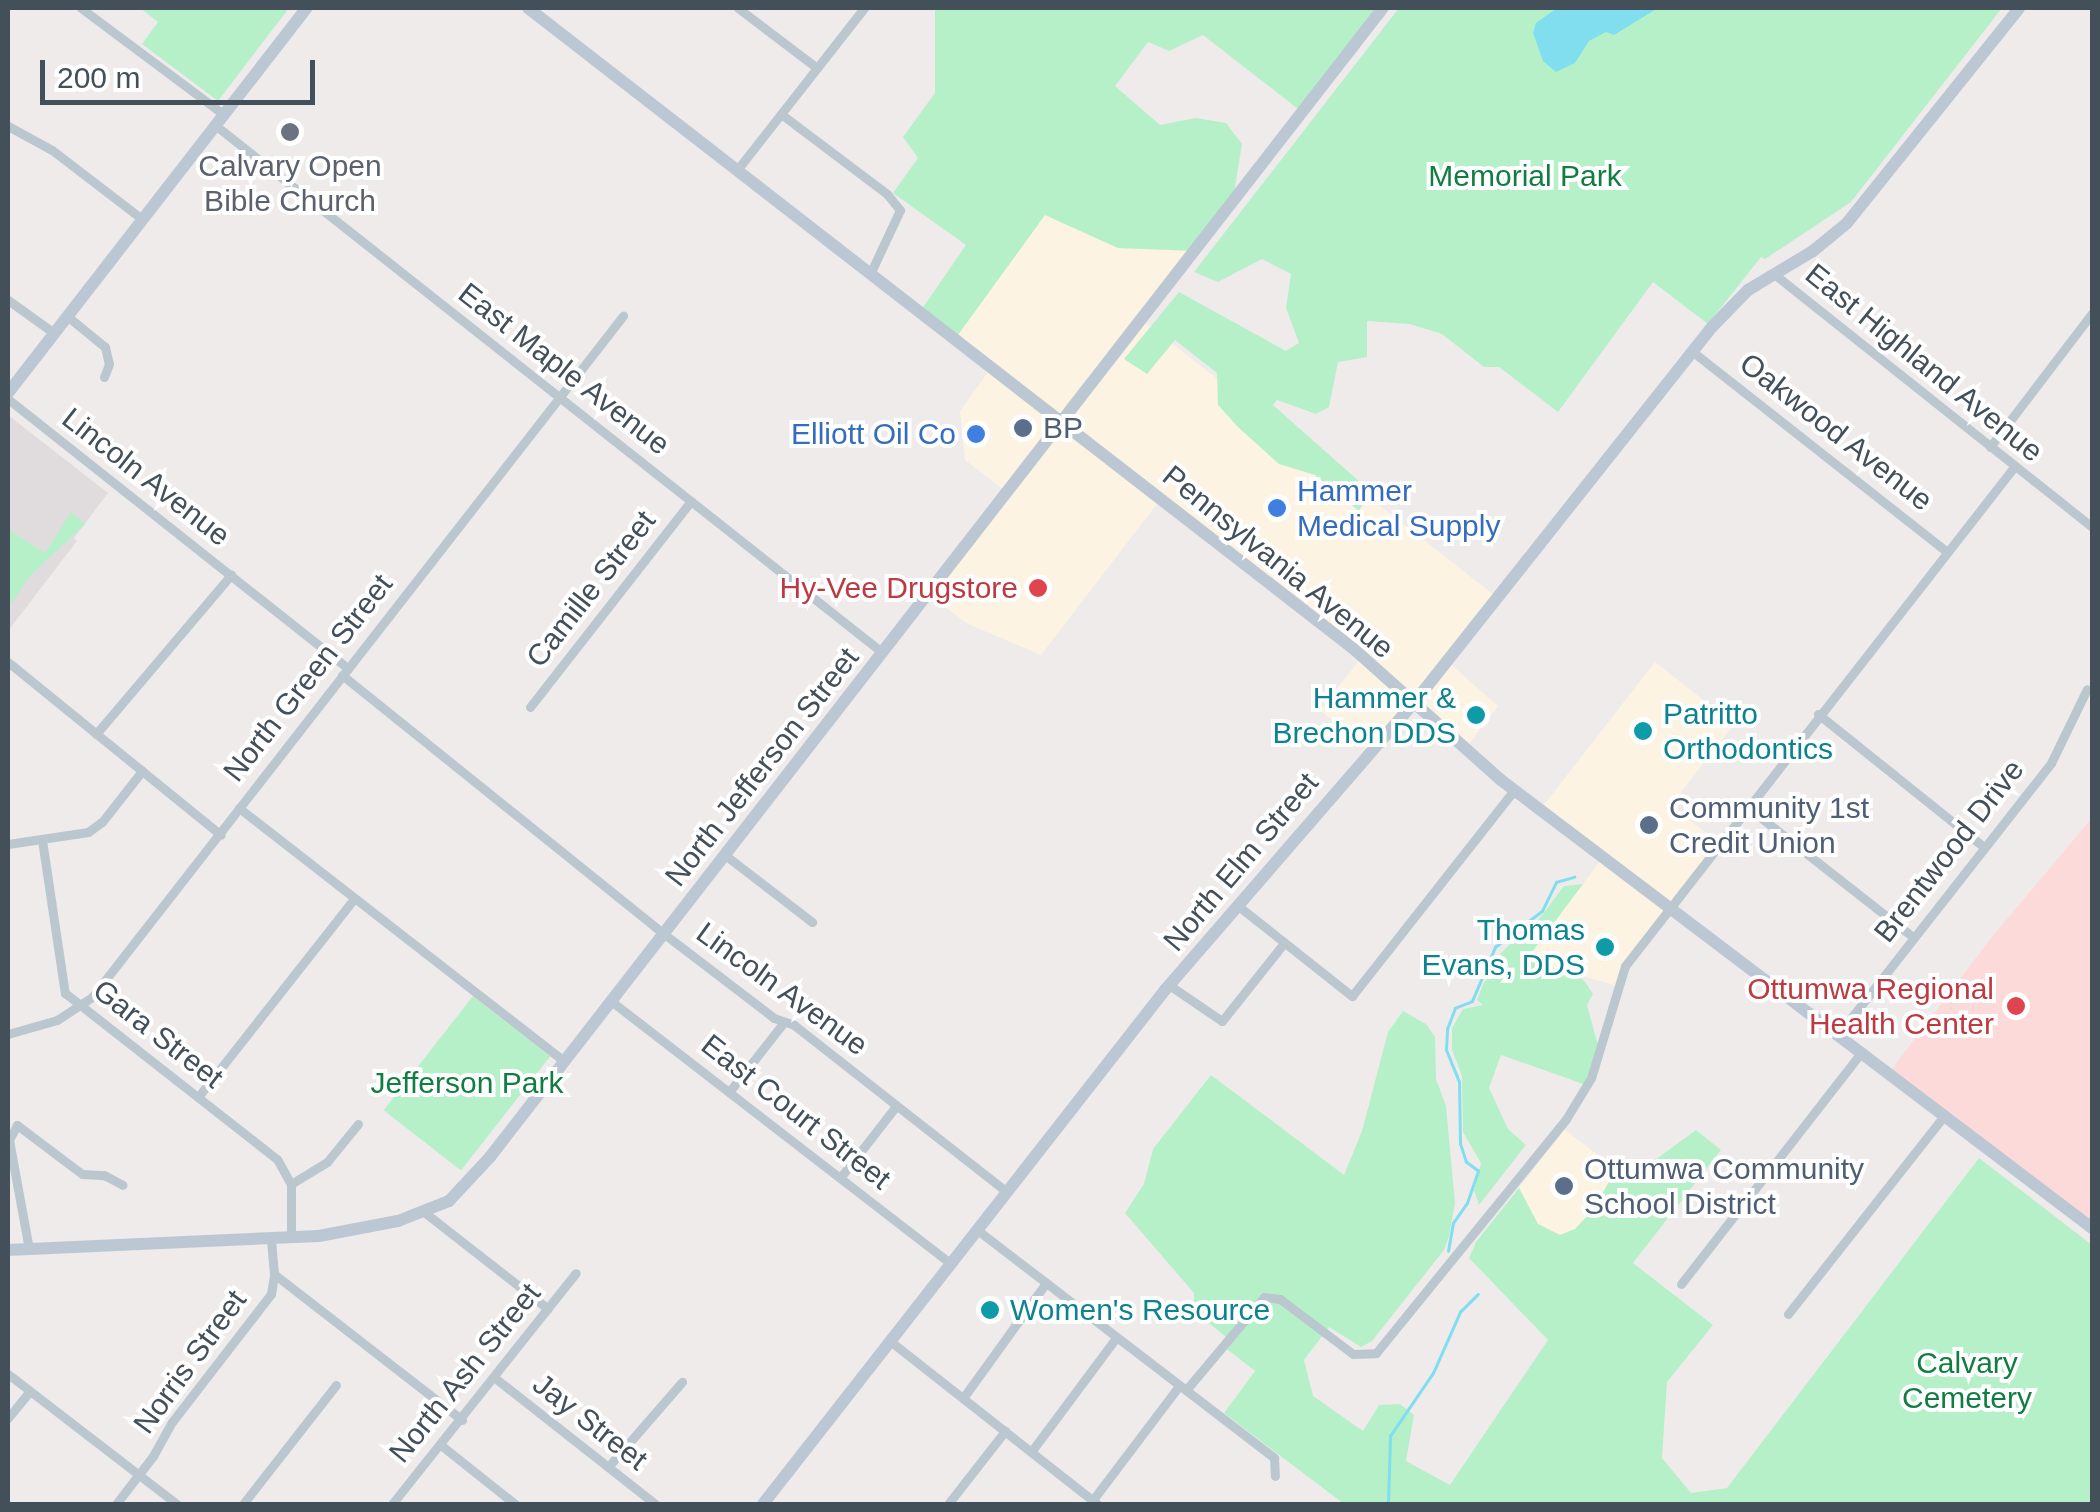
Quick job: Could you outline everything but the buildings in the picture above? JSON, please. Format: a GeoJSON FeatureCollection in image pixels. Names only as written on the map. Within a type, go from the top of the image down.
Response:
{"type":"FeatureCollection","features":[{"type":"Feature","properties":{"kind":"main road"},"geometry":{"type":"LineString","coordinates":[[8,396],[305,8]]}},
{"type":"Feature","properties":{"kind":"main road","name":"Pennsylvania Avenue"},"geometry":{"type":"LineString","coordinates":[[528,8],[1355,650],[1410,704],[1514,790],[2092,1228]]}},
{"type":"Feature","properties":{"kind":"main road","name":"North Jefferson Street"},"geometry":{"type":"LineString","coordinates":[[8,1250],[291,1238],[368,1227],[424,1212],[449,1200],[466,1185],[1063,424],[1383,8]]}},
{"type":"Feature","properties":{"kind":"main road","name":"North Elm Street"},"geometry":{"type":"LineString","coordinates":[[763,1504],[1169,985],[1410,704],[1693,352],[1748,290],[1813,251],[1846,224],[2019,8]]}},
{"type":"Feature","properties":{"kind":"street","name":"East Maple Avenue"},"geometry":{"type":"LineString","coordinates":[[81,8],[559,397],[884,653]]}},
{"type":"Feature","properties":{"kind":"street"},"geometry":{"type":"LineString","coordinates":[[738,8],[817,68]]}},
{"type":"Feature","properties":{"kind":"street"},"geometry":{"type":"LineString","coordinates":[[737,170],[864,8]]}},
{"type":"Feature","properties":{"kind":"street"},"geometry":{"type":"LineString","coordinates":[[781,114],[887,194],[900,210],[870,274]]}},
{"type":"Feature","properties":{"kind":"street"},"geometry":{"type":"LineString","coordinates":[[8,126],[52,150],[142,219]]}},
{"type":"Feature","properties":{"kind":"street","name":"East Highland Avenue"},"geometry":{"type":"LineString","coordinates":[[1774,274],[2092,527]]}},
{"type":"Feature","properties":{"kind":"street"},"geometry":{"type":"LineString","coordinates":[[8,300],[54,334]]}},
{"type":"Feature","properties":{"kind":"street"},"geometry":{"type":"LineString","coordinates":[[1990,447],[2092,313]]}},
{"type":"Feature","properties":{"kind":"street"},"geometry":{"type":"LineString","coordinates":[[68,316],[106,347],[109,364],[104,376]]}},
{"type":"Feature","properties":{"kind":"street","name":"North Green Street"},"geometry":{"type":"LineString","coordinates":[[8,1034],[57,1020],[92,997],[623,316]]}},
{"type":"Feature","properties":{"kind":"street","name":"Oakwood Avenue"},"geometry":{"type":"LineString","coordinates":[[1693,352],[1947,552]]}},
{"type":"Feature","properties":{"kind":"street","name":"Lincoln Avenue"},"geometry":{"type":"LineString","coordinates":[[8,396],[664,933],[1006,1191]]}},
{"type":"Feature","properties":{"kind":"street"},"geometry":{"type":"LineString","coordinates":[[890,1340],[1094,1503],[1182,1388],[1264,1297],[1280,1300],[1345,1350],[1362,1356],[1376,1354],[1566,1119],[1591,1078],[1625,966],[2014,467]]}},
{"type":"Feature","properties":{"kind":"street","name":"Camille Street"},"geometry":{"type":"LineString","coordinates":[[530,707],[691,501]]}},
{"type":"Feature","properties":{"kind":"street"},"geometry":{"type":"LineString","coordinates":[[96,734],[230,576]]}},
{"type":"Feature","properties":{"kind":"street"},"geometry":{"type":"LineString","coordinates":[[8,662],[221,835]]}},
{"type":"Feature","properties":{"kind":"street","name":"Brentwood Drive"},"geometry":{"type":"LineString","coordinates":[[1837,1036],[2050,763],[2087,689]]}},
{"type":"Feature","properties":{"kind":"street"},"geometry":{"type":"LineString","coordinates":[[1818,714],[1984,846]]}},
{"type":"Feature","properties":{"kind":"street"},"geometry":{"type":"LineString","coordinates":[[8,844],[88,832],[98,826],[142,771]]}},
{"type":"Feature","properties":{"kind":"street"},"geometry":{"type":"LineString","coordinates":[[1237,905],[1352,996],[1514,790]]}},
{"type":"Feature","properties":{"kind":"street"},"geometry":{"type":"LineString","coordinates":[[1746,806],[1912,936]]}},
{"type":"Feature","properties":{"kind":"street"},"geometry":{"type":"LineString","coordinates":[[239,808],[564,1061]]}},
{"type":"Feature","properties":{"kind":"street","name":"Gara Street"},"geometry":{"type":"LineString","coordinates":[[42,840],[66,993],[277,1160],[291,1184]]}},
{"type":"Feature","properties":{"kind":"street"},"geometry":{"type":"LineString","coordinates":[[725,856],[812,922]]}},
{"type":"Feature","properties":{"kind":"street"},"geometry":{"type":"LineString","coordinates":[[198,1097],[354,900]]}},
{"type":"Feature","properties":{"kind":"street"},"geometry":{"type":"LineString","coordinates":[[1169,985],[1222,1021],[1284,942]]}},
{"type":"Feature","properties":{"kind":"street","name":"East Court Street"},"geometry":{"type":"LineString","coordinates":[[611,1001],[950,1263]]}},
{"type":"Feature","properties":{"kind":"street"},"geometry":{"type":"LineString","coordinates":[[729,1092],[784,1022]]}},
{"type":"Feature","properties":{"kind":"street"},"geometry":{"type":"LineString","coordinates":[[1681,1284],[1860,1054]]}},
{"type":"Feature","properties":{"kind":"street"},"geometry":{"type":"LineString","coordinates":[[840,1178],[896,1106]]}},
{"type":"Feature","properties":{"kind":"street"},"geometry":{"type":"LineString","coordinates":[[1788,1314],[1944,1116]]}},
{"type":"Feature","properties":{"kind":"street"},"geometry":{"type":"LineString","coordinates":[[291,1238],[291,1184],[326,1162],[358,1124]]}},
{"type":"Feature","properties":{"kind":"street"},"geometry":{"type":"LineString","coordinates":[[29,1249],[9,1140],[17,1125],[82,1174],[104,1175],[123,1185]]}},
{"type":"Feature","properties":{"kind":"street"},"geometry":{"type":"LineString","coordinates":[[424,1212],[548,1309]]}},
{"type":"Feature","properties":{"kind":"street"},"geometry":{"type":"LineString","coordinates":[[976,1229],[1274,1458],[1275,1476]]}},
{"type":"Feature","properties":{"kind":"street","name":"Norris Street"},"geometry":{"type":"LineString","coordinates":[[116,1504],[139,1476],[172,1422],[271,1294],[271,1238]]}},
{"type":"Feature","properties":{"kind":"street","name":"North Ash Street"},"geometry":{"type":"LineString","coordinates":[[392,1504],[576,1273]]}},
{"type":"Feature","properties":{"kind":"street"},"geometry":{"type":"LineString","coordinates":[[274,1274],[462,1420]]}},
{"type":"Feature","properties":{"kind":"street"},"geometry":{"type":"LineString","coordinates":[[963,1398],[1046,1283]]}},
{"type":"Feature","properties":{"kind":"street"},"geometry":{"type":"LineString","coordinates":[[1031,1452],[1116,1338]]}},
{"type":"Feature","properties":{"kind":"street"},"geometry":{"type":"LineString","coordinates":[[8,1374],[177,1504]]}},
{"type":"Feature","properties":{"kind":"street","name":"Jay Street"},"geometry":{"type":"LineString","coordinates":[[494,1378],[656,1504]]}},
{"type":"Feature","properties":{"kind":"street"},"geometry":{"type":"LineString","coordinates":[[608,1467],[682,1382]]}},
{"type":"Feature","properties":{"kind":"street"},"geometry":{"type":"LineString","coordinates":[[243,1504],[336,1385]]}},
{"type":"Feature","properties":{"kind":"street"},"geometry":{"type":"LineString","coordinates":[[8,1418],[29,1392]]}},
{"type":"Feature","properties":{"kind":"street"},"geometry":{"type":"LineString","coordinates":[[948,1504],[1004,1432]]}},
{"type":"Feature","properties":{"kind":"street"},"geometry":{"type":"LineString","coordinates":[[442,1446],[515,1504]]}},
{"type":"Feature","properties":{"kind":"shaded area"},"geometry":{"type":"Polygon","coordinates":[[[1045,215],[1118,248],[1195,251],[1142,320],[1498,598],[1447,661],[1498,706],[1464,750],[1410,704],[1369,751],[1320,710],[1362,657],[1160,500],[1041,655],[968,624],[929,595],[1008,493],[965,460],[960,411],[991,368],[955,339],[1045,215]]]}},
{"type":"Feature","properties":{"kind":"shaded area"},"geometry":{"type":"Polygon","coordinates":[[[8,415],[108,493],[74,538],[77,541],[8,631],[8,415]]]}},
{"type":"Feature","properties":{"kind":"shaded area"},"geometry":{"type":"Polygon","coordinates":[[[1655,662],[1734,724],[1671,805],[1720,844],[1669,908],[1617,986],[1526,960],[1603,857],[1540,810],[1655,662]]]}},
{"type":"Feature","properties":{"kind":"shaded area","name":"Ottumwa Regional Health Center"},"geometry":{"type":"Polygon","coordinates":[[[2092,818],[2092,1222],[1888,1074],[1991,938],[2092,818]]]}},
{"type":"Feature","properties":{"kind":"shaded area"},"geometry":{"type":"Polygon","coordinates":[[[1560,1126],[1616,1169],[1594,1209],[1575,1229],[1560,1235],[1538,1224],[1519,1188],[1561,1134],[1560,1126]]]}},
{"type":"Feature","properties":{"kind":"green space"},"geometry":{"type":"Polygon","coordinates":[[[140,8],[289,8],[218,101],[142,44],[158,22],[140,8]]]}},
{"type":"Feature","properties":{"kind":"green space"},"geometry":{"type":"Polygon","coordinates":[[[935,8],[1375,8],[1380,12],[1302,112],[1203,35],[1169,51],[1148,42],[1115,86],[1160,125],[1196,118],[1226,123],[1242,144],[1233,199],[1195,251],[1118,248],[1045,215],[955,339],[920,312],[966,245],[893,193],[918,158],[903,137],[935,93],[935,8]]]}},
{"type":"Feature","properties":{"kind":"green space","name":"Memorial Park"},"geometry":{"type":"Polygon","coordinates":[[[1399,8],[2002,8],[1851,202],[1765,259],[1761,257],[1708,324],[1653,282],[1558,412],[1499,367],[1484,367],[1442,334],[1410,324],[1367,321],[1367,357],[1338,362],[1329,407],[1316,414],[1277,400],[1273,405],[1370,491],[1359,511],[1315,475],[1279,464],[1238,427],[1218,405],[1217,373],[1175,340],[1147,374],[1124,359],[1179,292],[1286,351],[1299,343],[1286,308],[1291,274],[1262,259],[1218,282],[1194,272],[1399,8]]]}},
{"type":"Feature","properties":{"kind":"green space"},"geometry":{"type":"Polygon","coordinates":[[[71,512],[85,524],[29,577],[12,603],[8,600],[8,529],[45,553],[71,512]]]}},
{"type":"Feature","properties":{"kind":"green space"},"geometry":{"type":"Polygon","coordinates":[[[1583,884],[1526,960],[1577,975],[1585,982],[1593,994],[1587,1005],[1599,1049],[1586,1085],[1501,1055],[1489,1088],[1508,1129],[1526,1145],[1479,1205],[1474,1190],[1481,1163],[1463,1132],[1462,1076],[1452,1050],[1452,1028],[1463,1009],[1483,1005],[1477,1000],[1484,982],[1500,966],[1500,954],[1516,938],[1531,938],[1536,923],[1564,886],[1583,884]]]}},
{"type":"Feature","properties":{"kind":"green space","name":"Jefferson Park"},"geometry":{"type":"Polygon","coordinates":[[[473,996],[550,1056],[461,1171],[384,1110],[473,996]]]}},
{"type":"Feature","properties":{"kind":"green space","name":"Calvary Cemetery"},"geometry":{"type":"Polygon","coordinates":[[[1403,1011],[1426,1024],[1435,1037],[1436,1079],[1446,1106],[1455,1203],[1449,1236],[1444,1250],[1372,1341],[1361,1347],[1329,1327],[1304,1360],[1313,1396],[1363,1431],[1379,1405],[1400,1404],[1414,1415],[1406,1461],[1450,1485],[1548,1340],[1469,1258],[1476,1242],[1519,1188],[1538,1224],[1560,1235],[1575,1229],[1594,1209],[1616,1169],[1636,1174],[1696,1130],[1721,1150],[1633,1263],[1713,1325],[1667,1382],[1662,1458],[1691,1493],[1727,1488],[1979,1158],[2092,1245],[2092,1504],[1344,1504],[1224,1413],[1255,1371],[1227,1349],[1231,1341],[1194,1311],[1194,1293],[1125,1213],[1144,1184],[1153,1149],[1211,1075],[1344,1175],[1362,1131],[1388,1032],[1403,1011]]]}},
{"type":"Feature","properties":{"kind":"water"},"geometry":{"type":"Polygon","coordinates":[[[1557,8],[1658,8],[1614,35],[1606,32],[1589,41],[1575,63],[1556,72],[1543,61],[1533,33],[1536,23],[1557,8]]]}},
{"type":"Feature","properties":{"kind":"waterway"},"geometry":{"type":"LineString","coordinates":[[1448,1251],[1453,1223],[1467,1203],[1478,1171],[1466,1162],[1460,1144],[1459,1082],[1446,1050],[1447,1029],[1455,1008],[1472,1001],[1495,947],[1542,911],[1556,882],[1574,877]]}},
{"type":"Feature","properties":{"kind":"waterway"},"geometry":{"type":"LineString","coordinates":[[1388,1504],[1390,1436],[1433,1373],[1460,1312],[1478,1294]]}},
{"type":"Feature","properties":{"kind":"place","name":"Calvary Open Bible Church"},"geometry":{"type":"Point","coordinates":[290,132]}},
{"type":"Feature","properties":{"kind":"place","name":"BP"},"geometry":{"type":"Point","coordinates":[1023,428]}},
{"type":"Feature","properties":{"kind":"place","name":"Elliott Oil Co"},"geometry":{"type":"Point","coordinates":[976,434]}},
{"type":"Feature","properties":{"kind":"place","name":"Hammer Medical Supply"},"geometry":{"type":"Point","coordinates":[1277,508]}},
{"type":"Feature","properties":{"kind":"place","name":"Hy-Vee Drugstore"},"geometry":{"type":"Point","coordinates":[1038,588]}},
{"type":"Feature","properties":{"kind":"place","name":"Hammer & Brechon DDS"},"geometry":{"type":"Point","coordinates":[1476,715]}},
{"type":"Feature","properties":{"kind":"place","name":"Patritto Orthodontics"},"geometry":{"type":"Point","coordinates":[1643,731]}},
{"type":"Feature","properties":{"kind":"place","name":"Community 1st Credit Union"},"geometry":{"type":"Point","coordinates":[1649,825]}},
{"type":"Feature","properties":{"kind":"place","name":"Thomas Evans, DDS"},"geometry":{"type":"Point","coordinates":[1605,947]}},
{"type":"Feature","properties":{"kind":"place","name":"Ottumwa Regional Health Center"},"geometry":{"type":"Point","coordinates":[2016,1006]}},
{"type":"Feature","properties":{"kind":"place","name":"Ottumwa Community School District"},"geometry":{"type":"Point","coordinates":[1564,1186]}},
{"type":"Feature","properties":{"kind":"place","name":"Women's Resource"},"geometry":{"type":"Point","coordinates":[990,1310]}}]}
